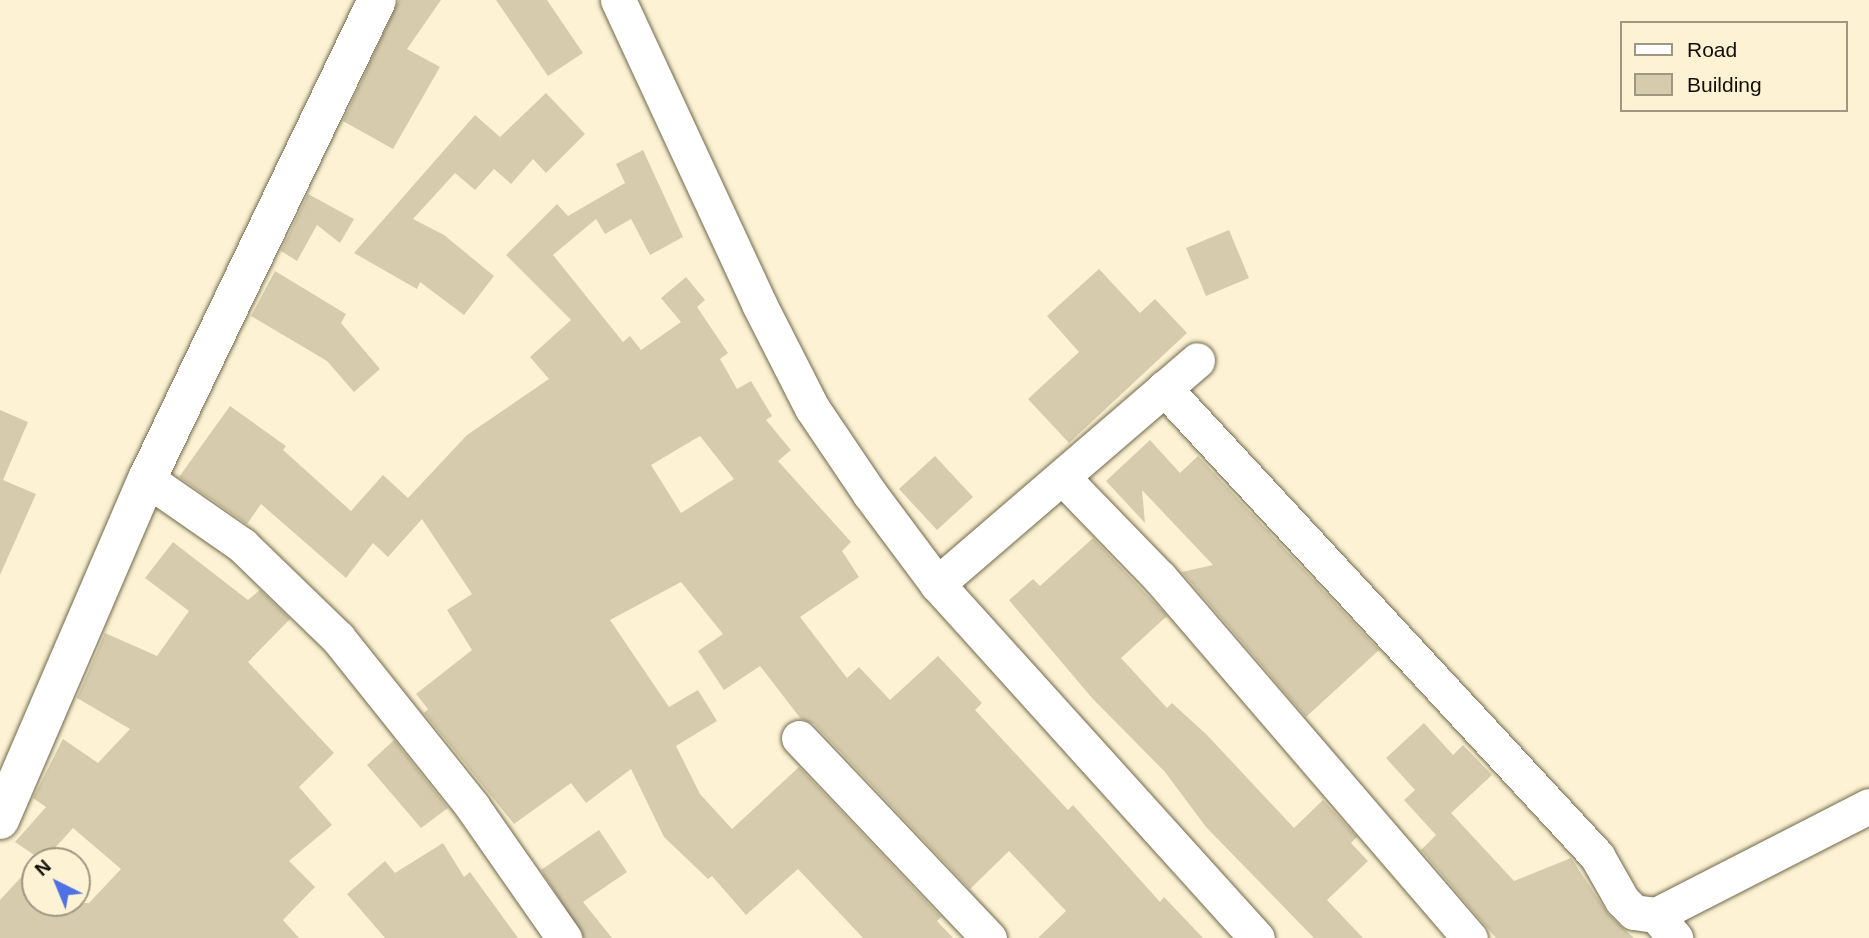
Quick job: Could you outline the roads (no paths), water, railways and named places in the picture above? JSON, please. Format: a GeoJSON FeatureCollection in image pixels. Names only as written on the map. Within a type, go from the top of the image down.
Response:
{"type":"FeatureCollection","features":[{"type":"Feature","properties":{"kind":"street"},"geometry":{"type":"LineString","coordinates":[[0,820],[147,479],[377,0]]}},
{"type":"Feature","properties":{"kind":"street"},"geometry":{"type":"LineString","coordinates":[[618,0],[812,408],[937,584],[1257,938]]}},
{"type":"Feature","properties":{"kind":"street"},"geometry":{"type":"LineString","coordinates":[[937,584],[1197,360]]}},
{"type":"Feature","properties":{"kind":"street"},"geometry":{"type":"LineString","coordinates":[[1164,388],[1597,856],[1626,905],[1666,926],[1869,806]]}},
{"type":"Feature","properties":{"kind":"street"},"geometry":{"type":"LineString","coordinates":[[1063,478],[1160,578],[1470,938]]}},
{"type":"Feature","properties":{"kind":"street"},"geometry":{"type":"LineString","coordinates":[[147,479],[242,545],[338,638],[472,806],[564,938]]}},
{"type":"Feature","properties":{"kind":"street"},"geometry":{"type":"LineString","coordinates":[[799,738],[989,938]]}}]}
